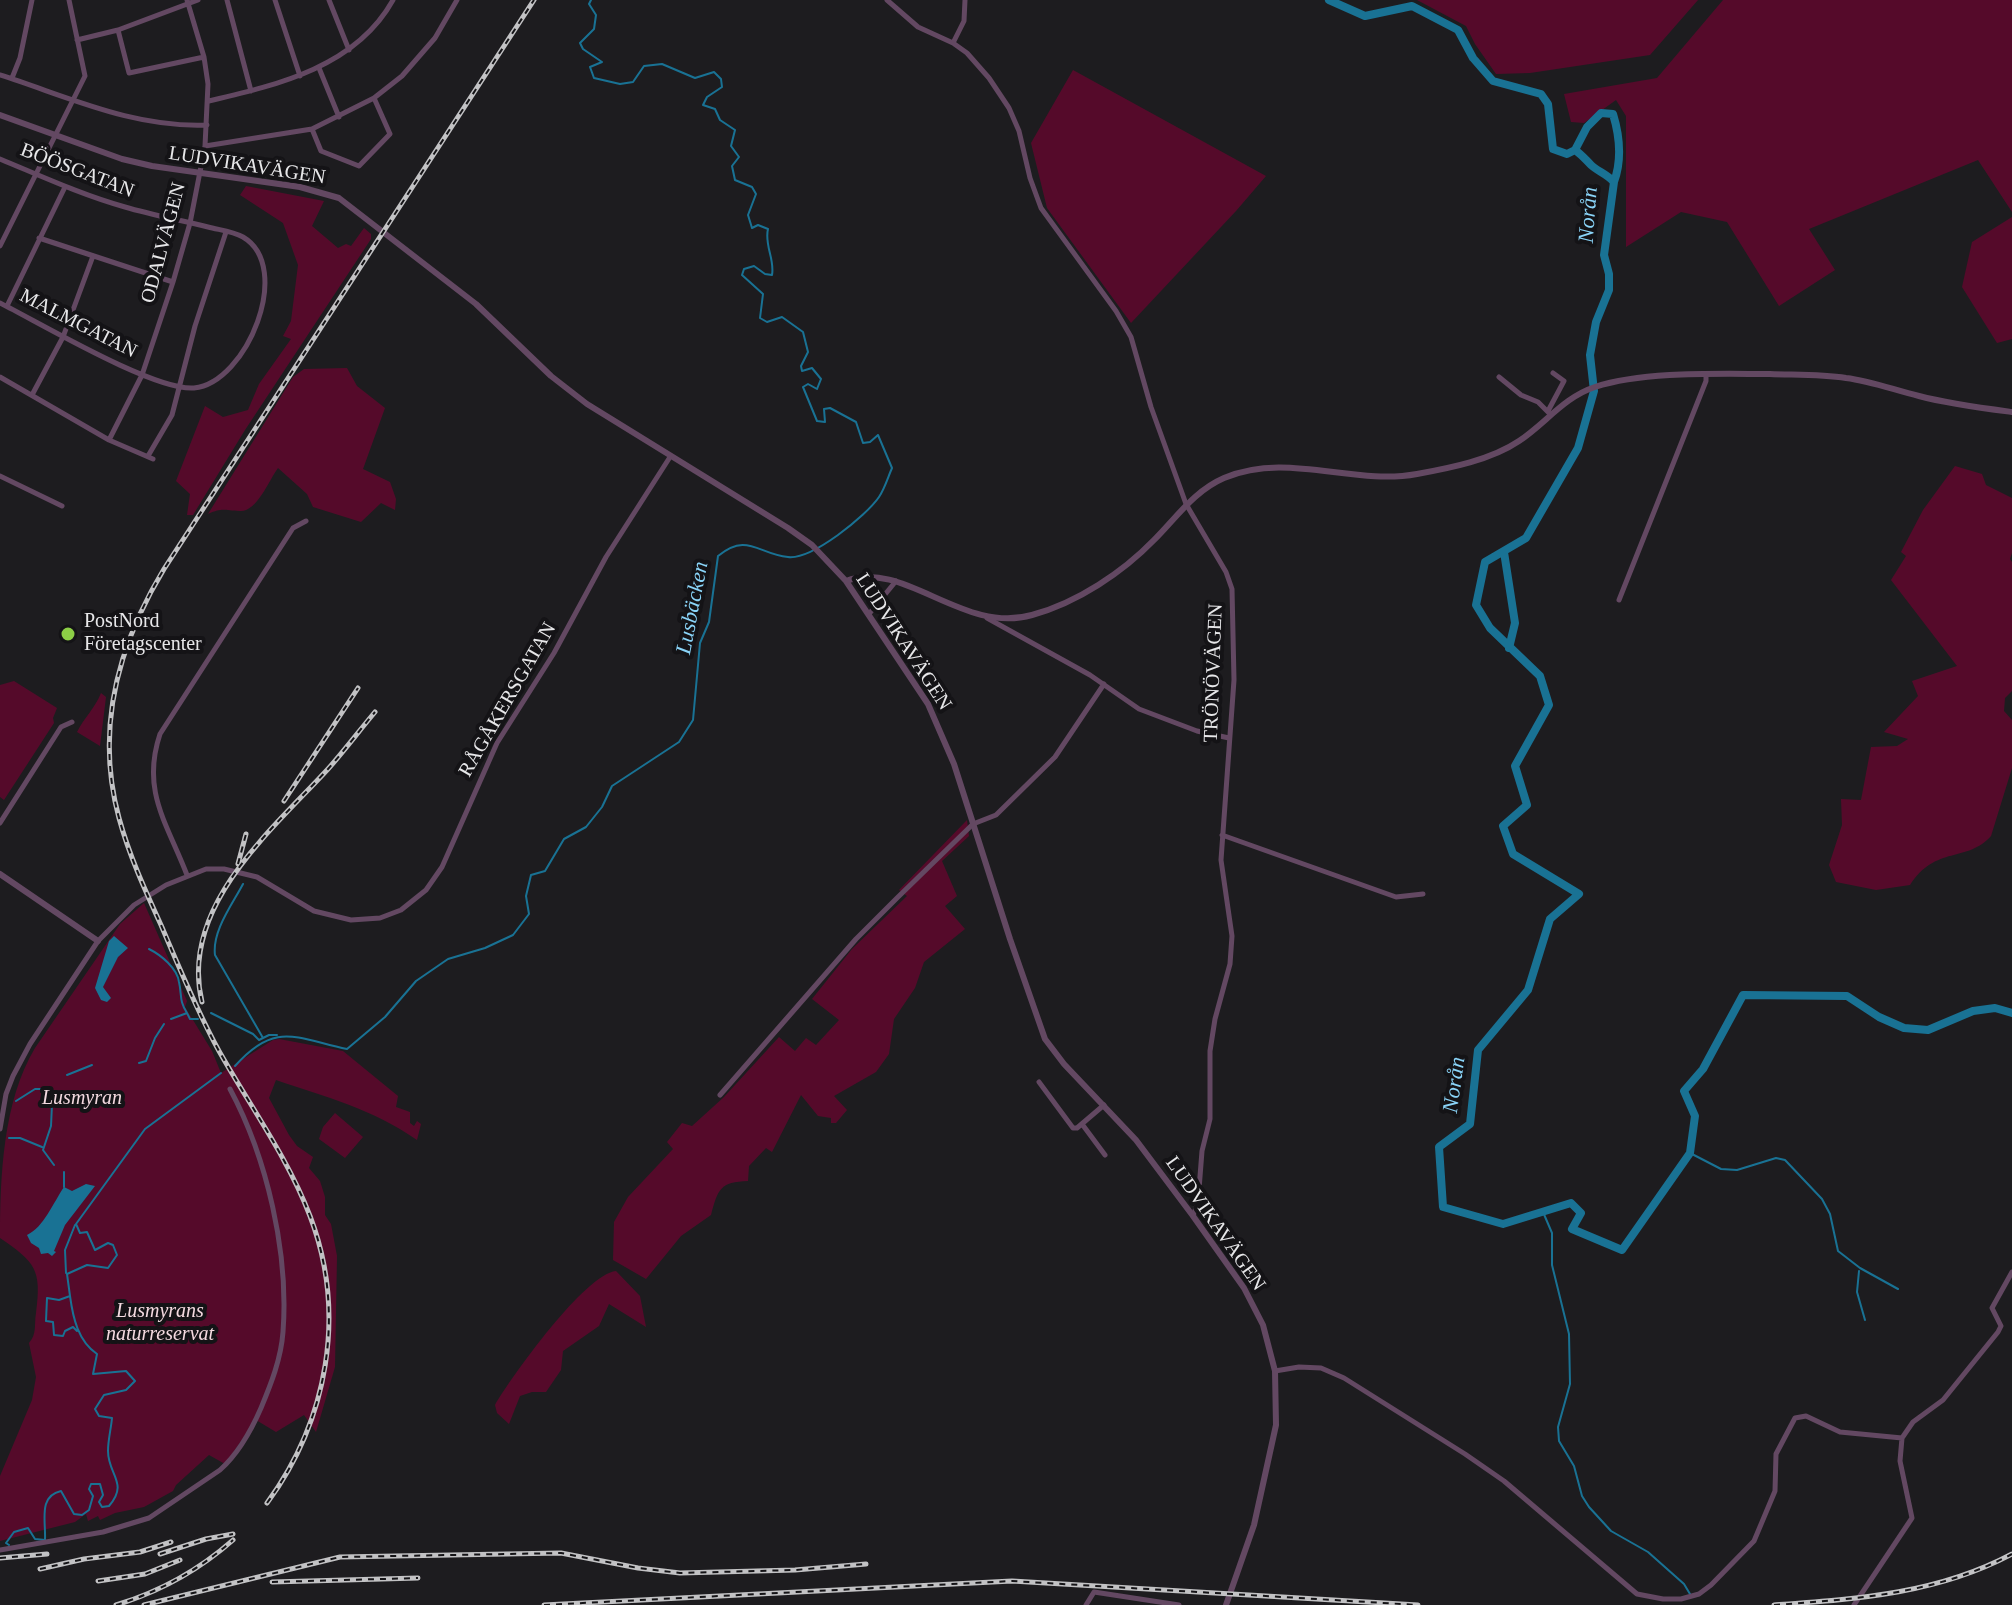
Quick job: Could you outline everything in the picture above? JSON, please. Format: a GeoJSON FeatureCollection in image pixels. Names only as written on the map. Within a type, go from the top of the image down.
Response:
{"type":"FeatureCollection","features":[{"type":"Feature","properties":{"kind":"street"},"geometry":{"type":"LineString","coordinates":[[12,78],[20,58],[32,0]]}},
{"type":"Feature","properties":{"kind":"street"},"geometry":{"type":"LineString","coordinates":[[0,246],[85,76],[69,0]]}},
{"type":"Feature","properties":{"kind":"street"},"geometry":{"type":"LineString","coordinates":[[77,40],[118,30],[198,0]]}},
{"type":"Feature","properties":{"kind":"street"},"geometry":{"type":"LineString","coordinates":[[227,0],[251,91]]}},
{"type":"Feature","properties":{"kind":"street"},"geometry":{"type":"LineString","coordinates":[[275,0],[300,76]]}},
{"type":"Feature","properties":{"kind":"street"},"geometry":{"type":"LineString","coordinates":[[329,0],[349,50]]}},
{"type":"Feature","properties":{"kind":"street"},"geometry":{"type":"LineString","coordinates":[[384,0],[388,9]]}},
{"type":"Feature","properties":{"kind":"street"},"geometry":{"type":"LineString","coordinates":[[209,101],[251,91],[319,68],[349,50],[393,0]]}},
{"type":"Feature","properties":{"kind":"street"},"geometry":{"type":"LineString","coordinates":[[205,146],[312,129],[374,98],[402,76],[435,38],[457,0]]}},
{"type":"Feature","properties":{"kind":"street","name":"TRÖNÖVÄGEN"},"geometry":{"type":"LineString","coordinates":[[887,0],[918,27],[953,43],[974,60],[1002,97],[1019,131],[1041,208],[1127,329],[1186,504],[1226,572],[1232,589],[1234,680],[1221,860],[1232,936],[1230,964],[1210,1051],[1210,1119],[1202,1151],[1198,1202],[1193,1216]]}},
{"type":"Feature","properties":{"kind":"street"},"geometry":{"type":"LineString","coordinates":[[953,43],[964,21],[965,0]]}},
{"type":"Feature","properties":{"kind":"street","name":"ODALVÄGEN"},"geometry":{"type":"LineString","coordinates":[[109,440],[142,375],[173,282],[190,223],[205,146],[209,101],[204,57],[188,2]]}},
{"type":"Feature","properties":{"kind":"street"},"geometry":{"type":"LineString","coordinates":[[118,30],[129,73],[204,57]]}},
{"type":"Feature","properties":{"kind":"street"},"geometry":{"type":"LineString","coordinates":[[319,68],[339,117]]}},
{"type":"Feature","properties":{"kind":"street"},"geometry":{"type":"LineString","coordinates":[[0,75],[131,119],[188,126],[207,125]]}},
{"type":"Feature","properties":{"kind":"street"},"geometry":{"type":"LineString","coordinates":[[312,129],[321,151],[359,166],[390,134],[374,98]]}},
{"type":"Feature","properties":{"kind":"street","name":"LUDVIKAVÄGEN"},"geometry":{"type":"LineString","coordinates":[[0,115],[122,159],[300,187],[325,193],[350,205],[476,304],[551,376],[587,404],[812,545],[846,581],[928,704],[954,764],[1043,1034],[1064,1064],[1136,1140],[1193,1216],[1250,1300],[1263,1325],[1275,1371],[1276,1425],[1254,1525],[1226,1605]]}},
{"type":"Feature","properties":{"kind":"street"},"geometry":{"type":"LineString","coordinates":[[0,167],[2,159]]}},
{"type":"Feature","properties":{"kind":"street","name":"BÖÖSGATAN"},"geometry":{"type":"LineString","coordinates":[[2,159],[65,187],[124,207],[227,232]]}},
{"type":"Feature","properties":{"kind":"street"},"geometry":{"type":"LineString","coordinates":[[7,306],[65,187]]}},
{"type":"Feature","properties":{"kind":"street"},"geometry":{"type":"LineString","coordinates":[[0,377],[109,440],[151,458],[168,424],[178,387],[195,326],[227,232],[243,238],[251,245],[263,270],[264,288],[255,328],[237,362],[224,375],[209,384],[193,388],[178,387]]}},
{"type":"Feature","properties":{"kind":"street"},"geometry":{"type":"LineString","coordinates":[[39,238],[173,282]]}},
{"type":"Feature","properties":{"kind":"street"},"geometry":{"type":"LineString","coordinates":[[32,395],[63,337],[93,256]]}},
{"type":"Feature","properties":{"kind":"street","name":"MALMGATAN"},"geometry":{"type":"LineString","coordinates":[[0,303],[142,375],[178,387]]}},
{"type":"Feature","properties":{"kind":"street"},"geometry":{"type":"LineString","coordinates":[[1550,413],[1564,381],[1553,373]]}},
{"type":"Feature","properties":{"kind":"street"},"geometry":{"type":"LineString","coordinates":[[987,618],[1030,616],[1063,604],[1120,571],[1153,541],[1186,504],[1217,482],[1258,469],[1300,467],[1386,477],[1430,471],[1501,451],[1526,436],[1550,413],[1584,391],[1608,384],[1706,375],[1844,377],[1929,399],[2012,412]]}},
{"type":"Feature","properties":{"kind":"street"},"geometry":{"type":"LineString","coordinates":[[1619,600],[1687,433],[1706,375]]}},
{"type":"Feature","properties":{"kind":"street"},"geometry":{"type":"LineString","coordinates":[[1499,377],[1550,413]]}},
{"type":"Feature","properties":{"kind":"street","name":"RÅGÅKERSGATAN"},"geometry":{"type":"LineString","coordinates":[[0,1129],[6,1094],[13,1076],[30,1044],[98,941],[134,905],[187,875],[206,869],[245,874],[278,888],[314,911],[351,920],[389,915],[420,897],[442,867],[497,743],[554,653],[606,557],[670,457]]}},
{"type":"Feature","properties":{"kind":"street"},"geometry":{"type":"LineString","coordinates":[[0,476],[62,506]]}},
{"type":"Feature","properties":{"kind":"street"},"geometry":{"type":"LineString","coordinates":[[187,875],[156,796],[152,764],[160,734],[293,528],[306,521]]}},
{"type":"Feature","properties":{"kind":"street"},"geometry":{"type":"LineString","coordinates":[[846,581],[873,576],[897,580],[987,618],[1104,684],[1139,709],[1197,731],[1229,738]]}},
{"type":"Feature","properties":{"kind":"street"},"geometry":{"type":"LineString","coordinates":[[869,614],[897,580]]}},
{"type":"Feature","properties":{"kind":"street"},"geometry":{"type":"LineString","coordinates":[[720,1095],[856,939],[973,824],[996,815],[1055,757],[1104,684]]}},
{"type":"Feature","properties":{"kind":"street"},"geometry":{"type":"LineString","coordinates":[[0,823],[61,727],[72,722]]}},
{"type":"Feature","properties":{"kind":"street"},"geometry":{"type":"LineString","coordinates":[[1222,835],[1396,897],[1423,894]]}},
{"type":"Feature","properties":{"kind":"street"},"geometry":{"type":"LineString","coordinates":[[0,874],[98,941]]}},
{"type":"Feature","properties":{"kind":"street"},"geometry":{"type":"LineString","coordinates":[[1039,1082],[1075,1129],[1104,1105]]}},
{"type":"Feature","properties":{"kind":"street"},"geometry":{"type":"LineString","coordinates":[[0,1550],[103,1532],[149,1518],[220,1470],[251,1429],[273,1378],[283,1333],[281,1261],[272,1206],[249,1124],[230,1089]]}},
{"type":"Feature","properties":{"kind":"street"},"geometry":{"type":"LineString","coordinates":[[1082,1124],[1105,1155]]}},
{"type":"Feature","properties":{"kind":"street"},"geometry":{"type":"LineString","coordinates":[[1854,1605],[1912,1518],[1900,1461],[1902,1438],[1913,1422],[1943,1400],[1998,1332],[2001,1326],[1992,1308],[2012,1272]]}},
{"type":"Feature","properties":{"kind":"street"},"geometry":{"type":"LineString","coordinates":[[1275,1371],[1299,1367],[1321,1368],[1344,1378],[1504,1481],[1637,1594],[1663,1599],[1681,1599],[1699,1594],[1754,1541],[1775,1491],[1776,1454],[1795,1418],[1806,1416],[1840,1432],[1902,1438]]}},
{"type":"Feature","properties":{"kind":"street"},"geometry":{"type":"LineString","coordinates":[[1086,1605],[1094,1592],[1179,1605]]}},
{"type":"Feature","properties":{"kind":"green space"},"geometry":{"type":"Polygon","coordinates":[[[1417,0],[1698,0],[1650,55],[1530,73],[1496,74],[1466,26],[1417,0]]]}},
{"type":"Feature","properties":{"kind":"green space"},"geometry":{"type":"Polygon","coordinates":[[[1723,0],[2012,0],[2012,212],[1978,160],[1809,229],[1835,270],[1779,306],[1727,222],[1681,212],[1626,247],[1626,116],[1616,100],[1584,123],[1571,122],[1564,94],[1657,78],[1723,0]]]}},
{"type":"Feature","properties":{"kind":"green space"},"geometry":{"type":"Polygon","coordinates":[[[1073,70],[1266,176],[1131,323],[1047,208],[1031,143],[1073,70]]]}},
{"type":"Feature","properties":{"kind":"green space"},"geometry":{"type":"Polygon","coordinates":[[[246,186],[324,201],[312,226],[338,248],[346,244],[351,246],[364,228],[371,234],[371,239],[193,515],[187,515],[190,494],[176,481],[205,406],[223,417],[248,410],[259,384],[291,339],[283,336],[291,321],[298,265],[283,223],[240,195],[246,186]]]}},
{"type":"Feature","properties":{"kind":"green space"},"geometry":{"type":"Polygon","coordinates":[[[2012,217],[2012,339],[1997,343],[1962,287],[1972,242],[2012,217]]]}},
{"type":"Feature","properties":{"kind":"green space"},"geometry":{"type":"Polygon","coordinates":[[[347,368],[357,386],[385,408],[363,469],[390,482],[396,499],[395,510],[381,503],[361,522],[313,507],[307,494],[278,468],[262,494],[246,510],[221,510],[208,514],[293,377],[304,369],[347,368]]]}},
{"type":"Feature","properties":{"kind":"green space"},"geometry":{"type":"Polygon","coordinates":[[[1955,466],[1982,474],[1986,485],[2012,498],[2012,691],[2005,698],[2004,711],[2012,720],[2012,768],[1991,836],[1982,844],[1930,864],[1910,885],[1876,890],[1836,882],[1829,865],[1842,825],[1841,799],[1861,800],[1871,747],[1897,746],[1908,739],[1884,732],[1918,696],[1912,681],[1957,666],[1891,580],[1906,556],[1901,552],[1923,510],[1955,466]]]}},
{"type":"Feature","properties":{"kind":"green space"},"geometry":{"type":"Polygon","coordinates":[[[14,681],[57,708],[54,723],[4,800],[0,797],[0,685],[14,681]]]}},
{"type":"Feature","properties":{"kind":"green space"},"geometry":{"type":"Polygon","coordinates":[[[101,693],[106,697],[100,746],[77,732],[101,693]]]}},
{"type":"Feature","properties":{"kind":"green space"},"geometry":{"type":"Polygon","coordinates":[[[967,820],[969,836],[942,861],[957,896],[945,906],[965,929],[924,962],[915,988],[894,1019],[889,1054],[876,1072],[834,1096],[847,1110],[836,1123],[831,1123],[831,1118],[818,1116],[801,1095],[772,1152],[766,1148],[749,1166],[748,1181],[726,1185],[716,1199],[711,1215],[681,1236],[646,1279],[613,1260],[614,1222],[628,1197],[673,1149],[667,1142],[682,1123],[692,1126],[724,1097],[779,1037],[795,1051],[806,1038],[816,1045],[839,1020],[812,999],[852,949],[907,896],[899,890],[967,820]]]}},
{"type":"Feature","properties":{"kind":"green space","name":"Lusmyrans naturreservat"},"geometry":{"type":"Polygon","coordinates":[[[144,903],[187,1001],[185,1007],[212,1051],[221,1073],[273,1040],[343,1051],[398,1096],[396,1107],[410,1112],[410,1123],[414,1126],[417,1121],[421,1124],[417,1140],[366,1112],[276,1080],[269,1098],[297,1146],[313,1157],[309,1168],[320,1181],[325,1197],[325,1215],[331,1224],[337,1256],[335,1367],[316,1432],[304,1415],[276,1432],[256,1420],[225,1464],[209,1455],[173,1491],[144,1507],[115,1513],[100,1520],[98,1516],[88,1521],[86,1514],[75,1522],[0,1541],[0,1476],[32,1400],[36,1377],[29,1343],[35,1329],[38,1298],[33,1268],[0,1238],[3,1165],[10,1115],[24,1069],[35,1048],[120,924],[144,903]]]}},
{"type":"Feature","properties":{"kind":"green space"},"geometry":{"type":"Polygon","coordinates":[[[335,1113],[363,1137],[345,1158],[319,1139],[323,1127],[335,1113]]]}},
{"type":"Feature","properties":{"kind":"green space"},"geometry":{"type":"Polygon","coordinates":[[[616,1271],[640,1296],[646,1327],[609,1304],[599,1326],[563,1351],[561,1370],[546,1392],[520,1396],[509,1424],[497,1413],[495,1405],[517,1372],[550,1328],[586,1289],[603,1276],[616,1271]]]}},
{"type":"Feature","properties":{"kind":"water"},"geometry":{"type":"Polygon","coordinates":[[[114,936],[128,948],[118,957],[103,987],[111,998],[107,1002],[101,1000],[95,988],[109,941],[114,936]]]}},
{"type":"Feature","properties":{"kind":"water"},"geometry":{"type":"Polygon","coordinates":[[[86,1184],[95,1186],[65,1225],[56,1252],[52,1256],[41,1254],[27,1235],[43,1221],[64,1187],[72,1191],[86,1184]]]}},
{"type":"Feature","properties":{"kind":"waterway","name":"Lusbäcken"},"geometry":{"type":"LineString","coordinates":[[235,1066],[262,1043],[286,1036],[347,1049],[385,1017],[416,981],[448,959],[485,948],[513,935],[529,914],[526,896],[531,875],[545,871],[564,839],[586,827],[602,807],[612,786],[679,742],[693,720],[700,643],[709,622],[718,556],[728,549],[745,545],[788,557],[811,552],[851,525],[872,505],[881,494],[892,468],[878,435],[870,442],[863,443],[856,422],[830,408],[824,409],[825,422],[817,421],[803,387],[808,384],[817,389],[821,379],[812,368],[802,371],[801,366],[808,352],[803,332],[782,317],[767,322],[760,318],[763,294],[742,275],[744,269],[754,266],[772,275],[768,229],[758,225],[752,228],[748,215],[756,194],[752,187],[735,180],[732,166],[739,157],[731,146],[735,130],[720,120],[715,109],[703,105],[707,97],[722,87],[721,79],[714,72],[695,78],[662,64],[644,66],[633,82],[620,84],[594,78],[590,67],[602,62],[583,49],[580,43],[594,29],[596,15],[589,4],[591,0]]}},
{"type":"Feature","properties":{"kind":"waterway","name":"Norån"},"geometry":{"type":"LineString","coordinates":[[1329,0],[1365,16],[1412,6],[1458,30],[1473,58],[1493,81],[1541,94],[1548,104],[1553,149],[1567,154],[1575,150],[1614,182],[1604,255],[1609,290],[1596,322],[1590,355],[1594,391],[1578,448],[1526,538],[1485,562],[1476,605],[1490,628],[1540,676],[1549,705],[1515,766],[1527,805],[1503,826],[1513,854],[1579,894],[1550,919],[1528,990],[1478,1050],[1470,1124],[1439,1147],[1443,1207],[1503,1224],[1571,1203],[1581,1213],[1572,1229],[1622,1250],[1690,1153],[1695,1116],[1684,1091],[1703,1069],[1743,995],[1847,996],[1879,1017],[1904,1028],[1928,1030],[1973,1011],[1995,1008],[2012,1013]]}},
{"type":"Feature","properties":{"kind":"waterway"},"geometry":{"type":"LineString","coordinates":[[1575,150],[1587,127],[1601,113],[1613,114],[1619,148],[1614,182]]}},
{"type":"Feature","properties":{"kind":"waterway","name":"Norån"},"geometry":{"type":"LineString","coordinates":[[1504,552],[1515,623],[1509,648]]}},
{"type":"Feature","properties":{"kind":"waterway"},"geometry":{"type":"LineString","coordinates":[[243,884],[220,928],[215,955],[263,1038]]}},
{"type":"Feature","properties":{"kind":"waterway"},"geometry":{"type":"LineString","coordinates":[[149,949],[163,958],[175,972],[187,1013]]}},
{"type":"Feature","properties":{"kind":"waterway"},"geometry":{"type":"LineString","coordinates":[[171,1019],[187,1013],[190,1019],[198,1019]]}},
{"type":"Feature","properties":{"kind":"waterway"},"geometry":{"type":"LineString","coordinates":[[211,1013],[259,1040],[277,1035]]}},
{"type":"Feature","properties":{"kind":"waterway"},"geometry":{"type":"LineString","coordinates":[[139,1063],[146,1061],[164,1024]]}},
{"type":"Feature","properties":{"kind":"waterway"},"geometry":{"type":"LineString","coordinates":[[67,1075],[92,1065]]}},
{"type":"Feature","properties":{"kind":"waterway","name":"Lusbäcken"},"geometry":{"type":"LineString","coordinates":[[77,1331],[73,1327],[63,1336],[54,1335],[53,1322],[46,1321],[47,1298],[59,1300],[70,1296],[67,1274],[87,1265],[108,1268],[117,1255],[113,1245],[108,1243],[95,1250],[87,1232],[80,1233],[76,1224],[145,1129],[221,1073]]}},
{"type":"Feature","properties":{"kind":"waterway"},"geometry":{"type":"LineString","coordinates":[[16,1101],[35,1089],[49,1089]]}},
{"type":"Feature","properties":{"kind":"waterway"},"geometry":{"type":"LineString","coordinates":[[52,1104],[51,1126],[43,1150],[54,1165]]}},
{"type":"Feature","properties":{"kind":"waterway"},"geometry":{"type":"LineString","coordinates":[[9,1138],[20,1138],[42,1147]]}},
{"type":"Feature","properties":{"kind":"waterway"},"geometry":{"type":"LineString","coordinates":[[1690,1153],[1721,1169],[1737,1170],[1776,1158],[1785,1160],[1822,1199],[1830,1214],[1838,1251],[1860,1268],[1898,1289]]}},
{"type":"Feature","properties":{"kind":"waterway"},"geometry":{"type":"LineString","coordinates":[[64,1172],[64,1187]]}},
{"type":"Feature","properties":{"kind":"waterway"},"geometry":{"type":"LineString","coordinates":[[1543,1212],[1552,1233],[1552,1265],[1569,1334],[1570,1384],[1558,1427],[1559,1441],[1574,1466],[1582,1496],[1589,1507],[1611,1531],[1648,1552],[1684,1584],[1690,1594]]}},
{"type":"Feature","properties":{"kind":"waterway","name":"Lusbäcken"},"geometry":{"type":"LineString","coordinates":[[66,1273],[65,1250],[75,1225]]}},
{"type":"Feature","properties":{"kind":"waterway"},"geometry":{"type":"LineString","coordinates":[[1859,1271],[1857,1292],[1865,1320]]}},
{"type":"Feature","properties":{"kind":"waterway","name":"Lusbäcken"},"geometry":{"type":"LineString","coordinates":[[9,1545],[6,1543],[14,1532],[28,1528],[35,1539],[45,1540],[46,1504],[54,1494],[61,1491],[74,1514],[82,1515],[89,1510],[93,1496],[89,1489],[91,1484],[100,1484],[103,1495],[99,1502],[102,1507],[109,1506],[117,1491],[108,1451],[112,1418],[99,1416],[95,1409],[104,1395],[126,1390],[135,1381],[126,1371],[93,1374],[97,1354],[81,1336],[70,1296]]}},
{"type":"Feature","properties":{"kind":"railway"},"geometry":{"type":"LineString","coordinates":[[267,1503],[305,1437],[325,1365],[329,1328],[321,1253],[310,1216],[291,1173],[219,1051],[188,989],[128,845],[112,785],[109,753],[115,689],[134,628],[164,569],[534,0]]}},
{"type":"Feature","properties":{"kind":"railway"},"geometry":{"type":"LineString","coordinates":[[284,801],[358,688]]}},
{"type":"Feature","properties":{"kind":"railway"},"geometry":{"type":"LineString","coordinates":[[202,1002],[198,967],[204,934],[217,903],[257,845],[328,769],[375,712]]}},
{"type":"Feature","properties":{"kind":"railway"},"geometry":{"type":"LineString","coordinates":[[238,864],[246,834]]}},
{"type":"Feature","properties":{"kind":"railway"},"geometry":{"type":"LineString","coordinates":[[160,1554],[233,1534]]}},
{"type":"Feature","properties":{"kind":"railway"},"geometry":{"type":"LineString","coordinates":[[116,1605],[178,1579],[233,1540]]}},
{"type":"Feature","properties":{"kind":"railway"},"geometry":{"type":"LineString","coordinates":[[40,1569],[84,1559],[140,1552],[171,1542]]}},
{"type":"Feature","properties":{"kind":"railway"},"geometry":{"type":"LineString","coordinates":[[144,1605],[340,1557],[561,1553],[680,1573],[795,1570],[866,1564]]}},
{"type":"Feature","properties":{"kind":"railway"},"geometry":{"type":"LineString","coordinates":[[0,1558],[47,1554]]}},
{"type":"Feature","properties":{"kind":"railway"},"geometry":{"type":"LineString","coordinates":[[1774,1605],[1866,1597],[1926,1586],[1955,1578],[2012,1554]]}},
{"type":"Feature","properties":{"kind":"railway"},"geometry":{"type":"LineString","coordinates":[[98,1581],[145,1574],[180,1560]]}},
{"type":"Feature","properties":{"kind":"railway"},"geometry":{"type":"LineString","coordinates":[[272,1582],[418,1578]]}},
{"type":"Feature","properties":{"kind":"railway"},"geometry":{"type":"LineString","coordinates":[[544,1605],[1012,1581],[1418,1605]]}},
{"type":"Feature","properties":{"kind":"place","name":"PostNord Företagscenter"},"geometry":{"type":"Point","coordinates":[68,634]}},
{"type":"Feature","properties":{"kind":"park label","name":"Lusmyran"},"geometry":{"type":"Point","coordinates":[82,1099]}}]}
